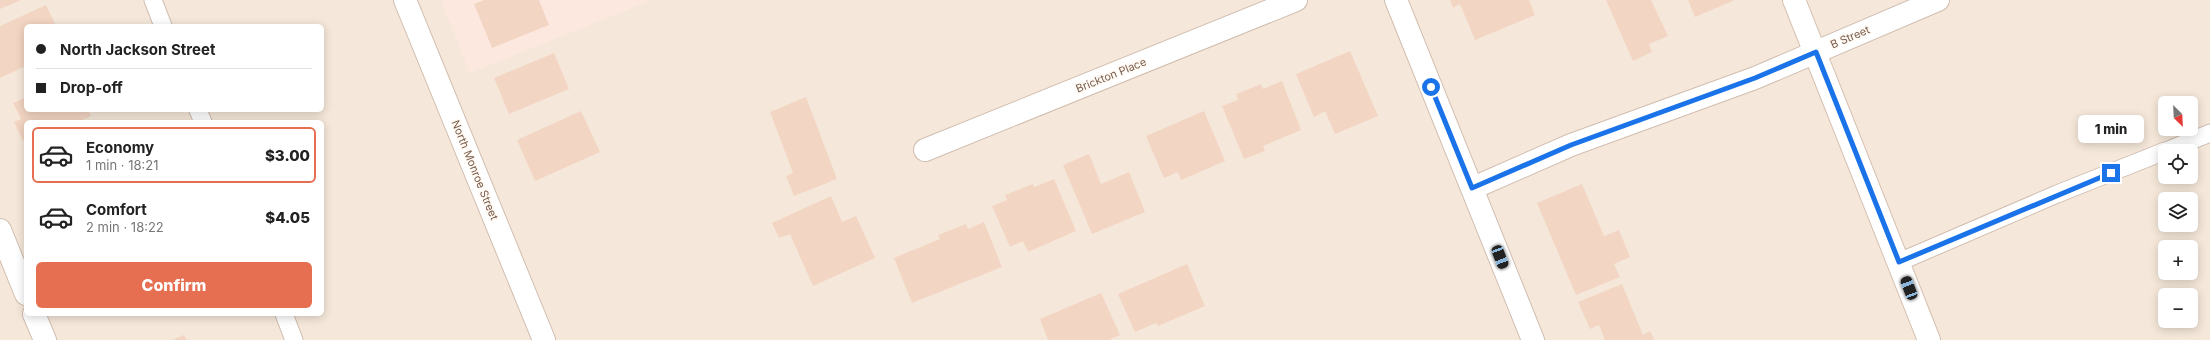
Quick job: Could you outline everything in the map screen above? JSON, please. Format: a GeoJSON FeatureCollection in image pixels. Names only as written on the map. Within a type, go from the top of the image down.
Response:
{"type":"FeatureCollection","features":[{"type":"Feature","properties":{"kind":"street","name":"North Monroe Street"},"geometry":{"type":"LineString","coordinates":[[405,0],[544,340]]}},
{"type":"Feature","properties":{"kind":"street","name":"Brickton Place"},"geometry":{"type":"LineString","coordinates":[[925,150],[1296,0]]}},
{"type":"Feature","properties":{"kind":"street"},"geometry":{"type":"LineString","coordinates":[[1396,0],[1532,340]]}},
{"type":"Feature","properties":{"kind":"street"},"geometry":{"type":"LineString","coordinates":[[1794,0],[1816,52],[1929,340]]}},
{"type":"Feature","properties":{"kind":"street","name":"B Street"},"geometry":{"type":"LineString","coordinates":[[1472,188],[1571,145],[1755,78],[1938,0]]}},
{"type":"Feature","properties":{"kind":"street"},"geometry":{"type":"LineString","coordinates":[[0,230],[24,289]]}},
{"type":"Feature","properties":{"kind":"street"},"geometry":{"type":"LineString","coordinates":[[35,316],[45,340]]}},
{"type":"Feature","properties":{"kind":"lane"},"geometry":{"type":"LineString","coordinates":[[152,0],[162,24]]}},
{"type":"Feature","properties":{"kind":"lane"},"geometry":{"type":"LineString","coordinates":[[2184,144],[2210,134]]}},
{"type":"Feature","properties":{"kind":"lane"},"geometry":{"type":"LineString","coordinates":[[1899,262],[2057,194],[2158,154]]}},
{"type":"Feature","properties":{"kind":"lane"},"geometry":{"type":"LineString","coordinates":[[285,316],[294,340]]}},
{"type":"Feature","properties":{"kind":"shaded area"},"geometry":{"type":"Polygon","coordinates":[[[0,0],[2210,0],[2210,340],[0,340],[0,0]]]}},
{"type":"Feature","properties":{"kind":"shaded area"},"geometry":{"type":"Polygon","coordinates":[[[441,0],[651,0],[470,73],[441,0]]]}},
{"type":"Feature","properties":{"kind":"building"},"geometry":{"type":"Polygon","coordinates":[[[0,0],[21,0],[0,9],[0,0]]]}},
{"type":"Feature","properties":{"kind":"building"},"geometry":{"type":"Polygon","coordinates":[[[484,0],[539,0],[549,25],[492,48],[474,4],[484,0]]]}},
{"type":"Feature","properties":{"kind":"building"},"geometry":{"type":"Polygon","coordinates":[[[1450,0],[1529,0],[1535,15],[1475,40],[1460,4],[1453,8],[1450,0]]]}},
{"type":"Feature","properties":{"kind":"building"},"geometry":{"type":"Polygon","coordinates":[[[1606,0],[1651,0],[1668,36],[1649,44],[1652,52],[1633,61],[1606,0]]]}},
{"type":"Feature","properties":{"kind":"building"},"geometry":{"type":"Polygon","coordinates":[[[1688,0],[1735,0],[1695,17],[1688,0]]]}},
{"type":"Feature","properties":{"kind":"building"},"geometry":{"type":"Polygon","coordinates":[[[46,5],[55,24],[24,24],[24,67],[0,78],[0,26],[46,5]]]}},
{"type":"Feature","properties":{"kind":"building"},"geometry":{"type":"Polygon","coordinates":[[[1350,51],[1378,116],[1335,134],[1325,111],[1314,117],[1296,74],[1350,51]]]}},
{"type":"Feature","properties":{"kind":"building"},"geometry":{"type":"Polygon","coordinates":[[[554,53],[569,89],[509,114],[494,78],[554,53]]]}},
{"type":"Feature","properties":{"kind":"building"},"geometry":{"type":"Polygon","coordinates":[[[1282,81],[1301,130],[1263,146],[1265,151],[1244,159],[1222,106],[1238,100],[1236,94],[1261,84],[1263,89],[1282,81]]]}},
{"type":"Feature","properties":{"kind":"building"},"geometry":{"type":"Polygon","coordinates":[[[806,97],[837,179],[794,196],[786,176],[793,173],[770,112],[806,97]]]}},
{"type":"Feature","properties":{"kind":"building"},"geometry":{"type":"Polygon","coordinates":[[[24,98],[24,112],[89,112],[91,116],[82,120],[24,120],[23,141],[14,122],[21,119],[13,103],[24,98]]]}},
{"type":"Feature","properties":{"kind":"building"},"geometry":{"type":"Polygon","coordinates":[[[581,111],[600,152],[535,181],[517,140],[581,111]]]}},
{"type":"Feature","properties":{"kind":"building"},"geometry":{"type":"Polygon","coordinates":[[[1204,111],[1225,161],[1181,180],[1178,172],[1164,178],[1146,136],[1204,111]]]}},
{"type":"Feature","properties":{"kind":"building"},"geometry":{"type":"Polygon","coordinates":[[[1089,154],[1101,184],[1129,172],[1145,212],[1092,234],[1063,165],[1089,154]]]}},
{"type":"Feature","properties":{"kind":"building"},"geometry":{"type":"Polygon","coordinates":[[[1054,179],[1076,231],[1028,252],[1023,241],[1010,247],[992,206],[1007,200],[1005,195],[1033,184],[1034,187],[1054,179]]]}},
{"type":"Feature","properties":{"kind":"building"},"geometry":{"type":"Polygon","coordinates":[[[1582,184],[1604,236],[1619,230],[1630,257],[1614,264],[1620,277],[1576,295],[1537,203],[1582,184]]]}},
{"type":"Feature","properties":{"kind":"building"},"geometry":{"type":"Polygon","coordinates":[[[831,196],[842,222],[856,216],[875,258],[813,286],[790,234],[779,238],[772,223],[831,196]]]}},
{"type":"Feature","properties":{"kind":"building"},"geometry":{"type":"Polygon","coordinates":[[[984,222],[1002,267],[912,303],[894,258],[940,239],[938,235],[966,224],[968,229],[984,222]]]}},
{"type":"Feature","properties":{"kind":"building"},"geometry":{"type":"Polygon","coordinates":[[[1187,264],[1205,306],[1158,326],[1156,323],[1135,332],[1118,294],[1187,264]]]}},
{"type":"Feature","properties":{"kind":"building"},"geometry":{"type":"Polygon","coordinates":[[[1622,284],[1643,335],[1650,331],[1654,340],[1605,340],[1599,325],[1590,329],[1578,302],[1622,284]]]}},
{"type":"Feature","properties":{"kind":"building"},"geometry":{"type":"Polygon","coordinates":[[[1101,293],[1120,335],[1108,340],[1048,340],[1040,319],[1101,293]]]}},
{"type":"Feature","properties":{"kind":"building"},"geometry":{"type":"Polygon","coordinates":[[[184,335],[187,340],[172,340],[184,335]]]}},
{"type":"Feature","properties":{"kind":"route"},"geometry":{"type":"LineString","coordinates":[[1431,87],[1472,188],[1571,145],[1660,114],[1755,78],[1816,52],[1899,262],[2057,194],[2111,173]]}}]}
